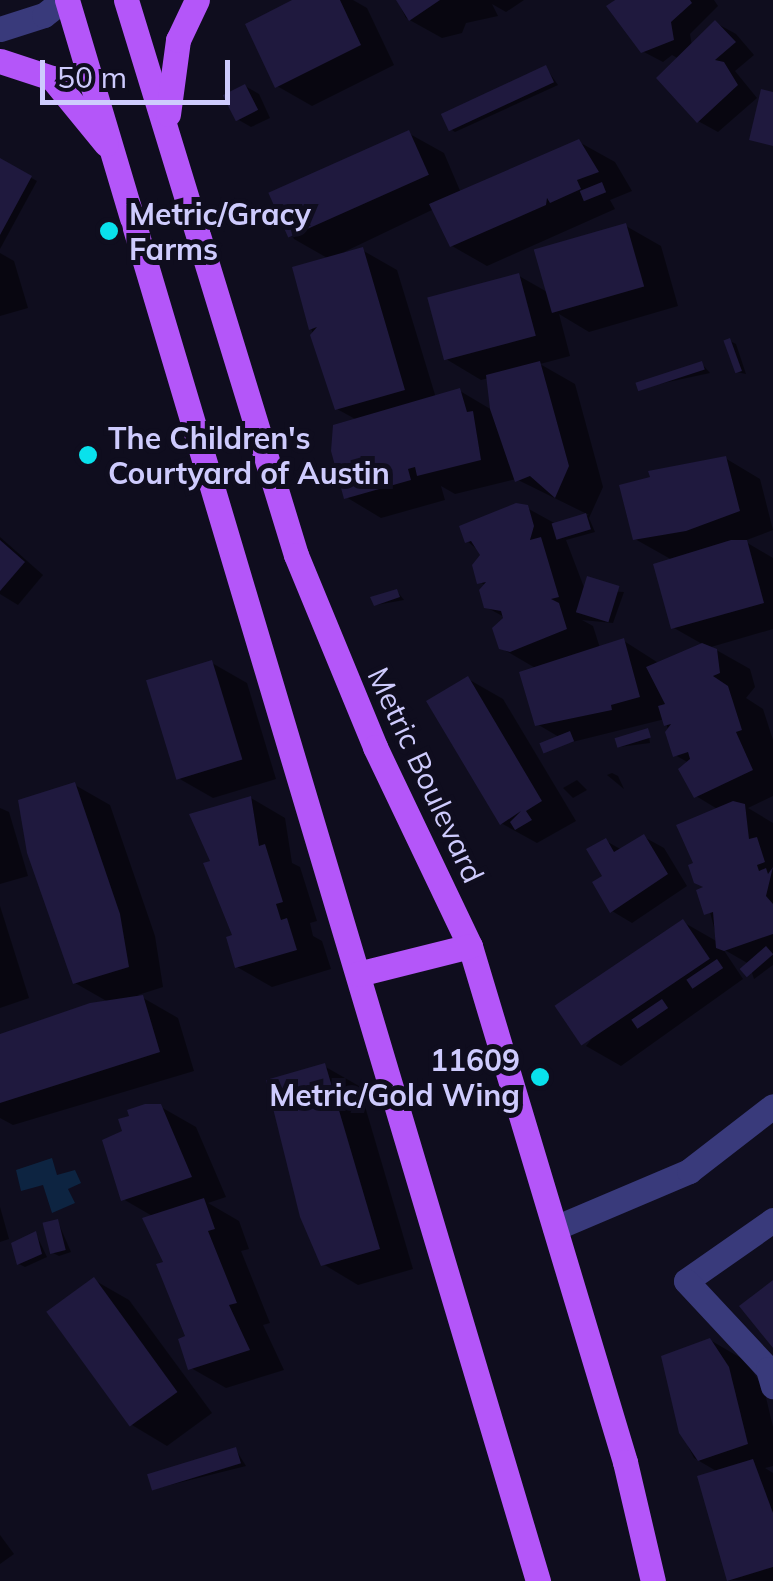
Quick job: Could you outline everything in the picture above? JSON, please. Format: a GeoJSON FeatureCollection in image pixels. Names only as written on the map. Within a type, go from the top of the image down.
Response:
{"type":"FeatureCollection","features":[{"type":"Feature","properties":{"kind":"main road"},"geometry":{"type":"LineString","coordinates":[[65,0],[538,1581]]}},
{"type":"Feature","properties":{"kind":"main road","name":"Metric Boulevard"},"geometry":{"type":"LineString","coordinates":[[126,0],[296,555],[374,747],[470,946],[556,1228],[654,1581]]}},
{"type":"Feature","properties":{"kind":"main road"},"geometry":{"type":"LineString","coordinates":[[166,124],[178,40],[197,0]]}},
{"type":"Feature","properties":{"kind":"main road"},"geometry":{"type":"LineString","coordinates":[[0,62],[52,78],[114,154]]}},
{"type":"Feature","properties":{"kind":"main road"},"geometry":{"type":"LineString","coordinates":[[358,974],[470,946]]}},
{"type":"Feature","properties":{"kind":"street"},"geometry":{"type":"LineString","coordinates":[[0,28],[44,15],[65,0]]}},
{"type":"Feature","properties":{"kind":"street"},"geometry":{"type":"LineString","coordinates":[[556,1228],[689,1171],[773,1106]]}},
{"type":"Feature","properties":{"kind":"street"},"geometry":{"type":"LineString","coordinates":[[773,1220],[686,1281],[768,1370],[773,1386]]}},
{"type":"Feature","properties":{"kind":"water"},"geometry":{"type":"Polygon","coordinates":[[[52,1158],[57,1175],[75,1170],[81,1183],[68,1189],[75,1203],[52,1213],[43,1185],[21,1191],[16,1170],[52,1158]]]}},
{"type":"Feature","properties":{"kind":"building"},"geometry":{"type":"Polygon","coordinates":[[[292,0],[340,0],[361,45],[275,88],[245,24],[292,0]]]}},
{"type":"Feature","properties":{"kind":"building"},"geometry":{"type":"Polygon","coordinates":[[[396,0],[440,0],[409,21],[396,0]]]}},
{"type":"Feature","properties":{"kind":"building"},"geometry":{"type":"Polygon","coordinates":[[[615,0],[692,3],[671,22],[674,40],[641,53],[606,6],[615,0]]]}},
{"type":"Feature","properties":{"kind":"building"},"geometry":{"type":"Polygon","coordinates":[[[715,20],[736,42],[715,60],[724,62],[738,85],[697,123],[656,78],[715,20]]]}},
{"type":"Feature","properties":{"kind":"building"},"geometry":{"type":"Polygon","coordinates":[[[546,65],[554,82],[449,131],[441,114],[546,65]]]}},
{"type":"Feature","properties":{"kind":"building"},"geometry":{"type":"Polygon","coordinates":[[[245,84],[258,110],[236,121],[223,95],[245,84]]]}},
{"type":"Feature","properties":{"kind":"building"},"geometry":{"type":"Polygon","coordinates":[[[761,89],[773,92],[773,146],[749,140],[761,89]]]}},
{"type":"Feature","properties":{"kind":"building"},"geometry":{"type":"Polygon","coordinates":[[[409,130],[429,175],[288,237],[268,193],[409,130]]]}},
{"type":"Feature","properties":{"kind":"building"},"geometry":{"type":"Polygon","coordinates":[[[579,139],[599,172],[577,180],[581,189],[550,203],[547,198],[546,205],[450,247],[429,204],[579,139]]]}},
{"type":"Feature","properties":{"kind":"building"},"geometry":{"type":"Polygon","coordinates":[[[0,158],[32,176],[0,235],[0,158]]]}},
{"type":"Feature","properties":{"kind":"building"},"geometry":{"type":"Polygon","coordinates":[[[602,182],[606,192],[584,201],[580,191],[602,182]]]}},
{"type":"Feature","properties":{"kind":"building"},"geometry":{"type":"Polygon","coordinates":[[[626,223],[644,286],[552,313],[534,249],[626,223]]]}},
{"type":"Feature","properties":{"kind":"building"},"geometry":{"type":"Polygon","coordinates":[[[363,247],[405,390],[335,410],[310,335],[317,327],[309,330],[292,267],[363,247]]]}},
{"type":"Feature","properties":{"kind":"building"},"geometry":{"type":"Polygon","coordinates":[[[519,273],[536,336],[444,360],[427,298],[519,273]]]}},
{"type":"Feature","properties":{"kind":"building"},"geometry":{"type":"Polygon","coordinates":[[[730,338],[742,371],[735,373],[723,340],[730,338]]]}},
{"type":"Feature","properties":{"kind":"building"},"geometry":{"type":"Polygon","coordinates":[[[540,361],[569,466],[555,498],[530,476],[515,482],[490,409],[486,375],[540,361]]]}},
{"type":"Feature","properties":{"kind":"building"},"geometry":{"type":"Polygon","coordinates":[[[702,361],[705,370],[638,391],[635,383],[702,361]]]}},
{"type":"Feature","properties":{"kind":"building"},"geometry":{"type":"Polygon","coordinates":[[[460,388],[467,412],[473,411],[481,460],[417,476],[415,467],[408,469],[411,480],[344,499],[331,451],[333,425],[460,388]]]}},
{"type":"Feature","properties":{"kind":"building"},"geometry":{"type":"Polygon","coordinates":[[[726,456],[740,511],[686,531],[633,540],[619,485],[650,477],[648,471],[726,456]]]}},
{"type":"Feature","properties":{"kind":"building"},"geometry":{"type":"Polygon","coordinates":[[[516,503],[528,505],[534,526],[530,540],[541,537],[559,597],[551,599],[559,603],[567,629],[510,652],[499,649],[492,628],[503,618],[501,611],[484,608],[479,590],[486,582],[477,584],[472,565],[480,555],[471,541],[465,543],[459,526],[516,503]]]}},
{"type":"Feature","properties":{"kind":"building"},"geometry":{"type":"Polygon","coordinates":[[[586,513],[591,529],[557,540],[552,524],[586,513]]]}},
{"type":"Feature","properties":{"kind":"building"},"geometry":{"type":"Polygon","coordinates":[[[0,540],[25,562],[0,591],[0,540]]]}},
{"type":"Feature","properties":{"kind":"building"},"geometry":{"type":"Polygon","coordinates":[[[731,540],[747,540],[764,603],[671,629],[653,564],[731,540]]]}},
{"type":"Feature","properties":{"kind":"building"},"geometry":{"type":"Polygon","coordinates":[[[587,576],[620,586],[608,622],[576,612],[587,576]]]}},
{"type":"Feature","properties":{"kind":"building"},"geometry":{"type":"Polygon","coordinates":[[[397,589],[400,597],[374,606],[370,597],[397,589]]]}},
{"type":"Feature","properties":{"kind":"building"},"geometry":{"type":"Polygon","coordinates":[[[624,638],[640,697],[611,705],[612,710],[535,726],[519,672],[624,638]]]}},
{"type":"Feature","properties":{"kind":"building"},"geometry":{"type":"Polygon","coordinates":[[[702,643],[717,649],[720,673],[713,676],[728,686],[742,730],[736,732],[753,770],[694,798],[678,769],[690,759],[688,752],[673,757],[665,732],[671,724],[664,726],[658,706],[665,704],[646,667],[702,643]]]}},
{"type":"Feature","properties":{"kind":"building"},"geometry":{"type":"Polygon","coordinates":[[[212,660],[242,759],[176,780],[146,680],[212,660]]]}},
{"type":"Feature","properties":{"kind":"building"},"geometry":{"type":"Polygon","coordinates":[[[468,676],[542,801],[526,811],[532,820],[515,830],[510,822],[521,811],[500,825],[426,701],[468,676]]]}},
{"type":"Feature","properties":{"kind":"building"},"geometry":{"type":"Polygon","coordinates":[[[648,728],[651,738],[617,748],[615,738],[648,728]]]}},
{"type":"Feature","properties":{"kind":"building"},"geometry":{"type":"Polygon","coordinates":[[[570,731],[574,741],[544,754],[539,743],[570,731]]]}},
{"type":"Feature","properties":{"kind":"building"},"geometry":{"type":"Polygon","coordinates":[[[75,782],[120,914],[129,967],[73,984],[27,853],[18,800],[75,782]]]}},
{"type":"Feature","properties":{"kind":"building"},"geometry":{"type":"Polygon","coordinates":[[[251,796],[259,846],[265,844],[283,902],[276,904],[281,920],[287,918],[297,950],[235,968],[226,937],[232,935],[203,863],[210,861],[189,814],[251,796]]]}},
{"type":"Feature","properties":{"kind":"building"},"geometry":{"type":"Polygon","coordinates":[[[733,801],[745,804],[749,839],[757,837],[765,862],[757,865],[759,871],[766,868],[768,874],[773,867],[766,896],[773,904],[773,934],[724,951],[716,948],[713,912],[704,915],[696,890],[703,887],[694,883],[688,865],[693,863],[676,825],[733,801]]]}},
{"type":"Feature","properties":{"kind":"building"},"geometry":{"type":"Polygon","coordinates":[[[644,834],[668,874],[610,913],[592,882],[602,876],[586,849],[606,838],[614,852],[644,834]]]}},
{"type":"Feature","properties":{"kind":"building"},"geometry":{"type":"Polygon","coordinates":[[[683,919],[710,959],[581,1045],[554,1006],[683,919]]]}},
{"type":"Feature","properties":{"kind":"building"},"geometry":{"type":"Polygon","coordinates":[[[766,946],[773,954],[747,977],[740,969],[766,946]]]}},
{"type":"Feature","properties":{"kind":"building"},"geometry":{"type":"Polygon","coordinates":[[[717,959],[723,968],[692,989],[686,980],[717,959]]]}},
{"type":"Feature","properties":{"kind":"building"},"geometry":{"type":"Polygon","coordinates":[[[143,995],[160,1052],[0,1103],[0,1034],[90,1003],[143,995]]]}},
{"type":"Feature","properties":{"kind":"building"},"geometry":{"type":"Polygon","coordinates":[[[662,999],[668,1008],[637,1029],[631,1020],[662,999]]]}},
{"type":"Feature","properties":{"kind":"building"},"geometry":{"type":"Polygon","coordinates":[[[325,1063],[380,1249],[321,1266],[300,1217],[266,1080],[325,1063]]]}},
{"type":"Feature","properties":{"kind":"building"},"geometry":{"type":"Polygon","coordinates":[[[161,1104],[192,1177],[121,1201],[102,1140],[122,1131],[118,1119],[129,1116],[127,1110],[161,1104]]]}},
{"type":"Feature","properties":{"kind":"building"},"geometry":{"type":"Polygon","coordinates":[[[204,1198],[215,1229],[208,1231],[237,1303],[229,1305],[250,1350],[188,1370],[178,1339],[185,1336],[156,1264],[163,1262],[142,1218],[204,1198]]]}},
{"type":"Feature","properties":{"kind":"building"},"geometry":{"type":"Polygon","coordinates":[[[58,1219],[66,1250],[50,1254],[42,1223],[58,1219]]]}},
{"type":"Feature","properties":{"kind":"building"},"geometry":{"type":"Polygon","coordinates":[[[36,1231],[42,1254],[17,1265],[11,1243],[36,1231]]]}},
{"type":"Feature","properties":{"kind":"building"},"geometry":{"type":"Polygon","coordinates":[[[94,1277],[177,1392],[130,1427],[46,1312],[94,1277]]]}},
{"type":"Feature","properties":{"kind":"building"},"geometry":{"type":"Polygon","coordinates":[[[773,1280],[773,1348],[739,1306],[773,1280]]]}},
{"type":"Feature","properties":{"kind":"building"},"geometry":{"type":"Polygon","coordinates":[[[710,1338],[729,1367],[748,1444],[698,1461],[679,1433],[661,1356],[710,1338]]]}},
{"type":"Feature","properties":{"kind":"building"},"geometry":{"type":"Polygon","coordinates":[[[236,1447],[241,1463],[152,1490],[147,1474],[236,1447]]]}},
{"type":"Feature","properties":{"kind":"building"},"geometry":{"type":"Polygon","coordinates":[[[753,1459],[773,1513],[773,1567],[727,1581],[697,1476],[753,1459]]]}},
{"type":"Feature","properties":{"kind":"place","name":"Metric/Gracy Farms"},"geometry":{"type":"Point","coordinates":[109,231]}},
{"type":"Feature","properties":{"kind":"place","name":"The Children's Courtyard of Austin"},"geometry":{"type":"Point","coordinates":[88,455]}},
{"type":"Feature","properties":{"kind":"place","name":"11609 Metric/Gold Wing"},"geometry":{"type":"Point","coordinates":[540,1077]}}]}
